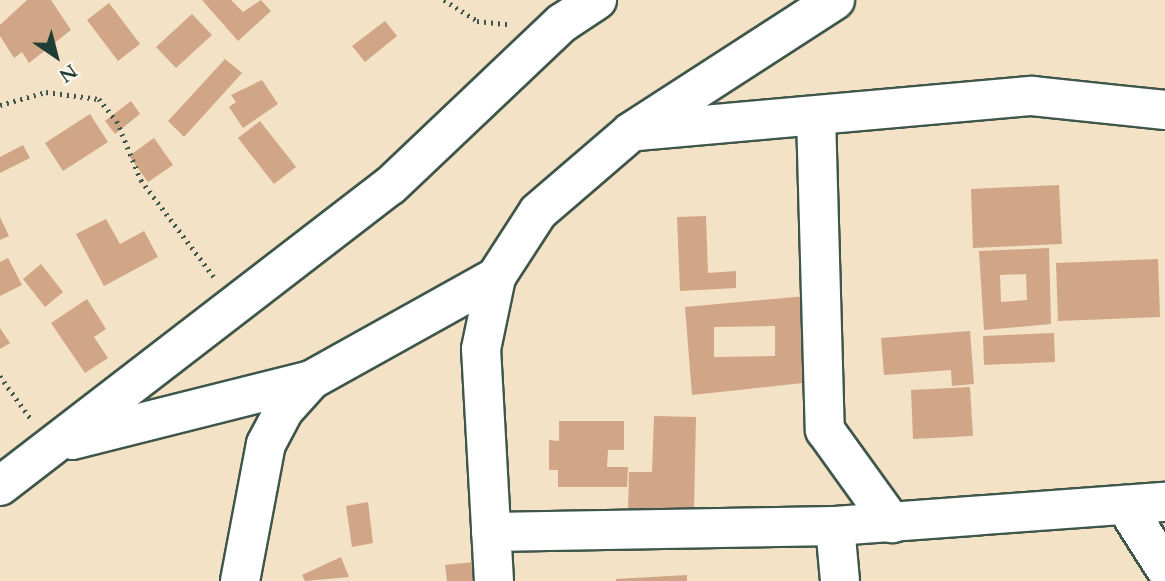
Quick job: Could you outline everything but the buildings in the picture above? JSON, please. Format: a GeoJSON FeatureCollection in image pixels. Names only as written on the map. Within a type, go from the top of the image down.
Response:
{"type":"FeatureCollection","features":[{"type":"Feature","properties":{"kind":"street"},"geometry":{"type":"LineString","coordinates":[[0,486],[390,186],[562,23],[597,0]]}},
{"type":"Feature","properties":{"kind":"street"},"geometry":{"type":"LineString","coordinates":[[494,581],[481,349],[496,276],[538,212],[631,132],[835,0]]}},
{"type":"Feature","properties":{"kind":"street"},"geometry":{"type":"LineString","coordinates":[[631,132],[1032,96],[1165,110]]}},
{"type":"Feature","properties":{"kind":"street"},"geometry":{"type":"LineString","coordinates":[[816,116],[825,430],[892,523]]}},
{"type":"Feature","properties":{"kind":"street"},"geometry":{"type":"LineString","coordinates":[[55,446],[311,380],[496,276]]}},
{"type":"Feature","properties":{"kind":"street"},"geometry":{"type":"LineString","coordinates":[[240,581],[266,444],[311,380]]}},
{"type":"Feature","properties":{"kind":"street"},"geometry":{"type":"LineString","coordinates":[[491,532],[835,526],[1165,502]]}},
{"type":"Feature","properties":{"kind":"street"},"geometry":{"type":"LineString","coordinates":[[1125,505],[1165,568]]}},
{"type":"Feature","properties":{"kind":"street"},"geometry":{"type":"LineString","coordinates":[[835,526],[840,581]]}},
{"type":"Feature","properties":{"kind":"path"},"geometry":{"type":"LineString","coordinates":[[444,0],[490,24],[562,23]]}},
{"type":"Feature","properties":{"kind":"path"},"geometry":{"type":"LineString","coordinates":[[0,106],[46,92],[99,99],[117,121],[141,180],[235,306]]}},
{"type":"Feature","properties":{"kind":"path"},"geometry":{"type":"LineString","coordinates":[[0,376],[55,446]]}}]}
